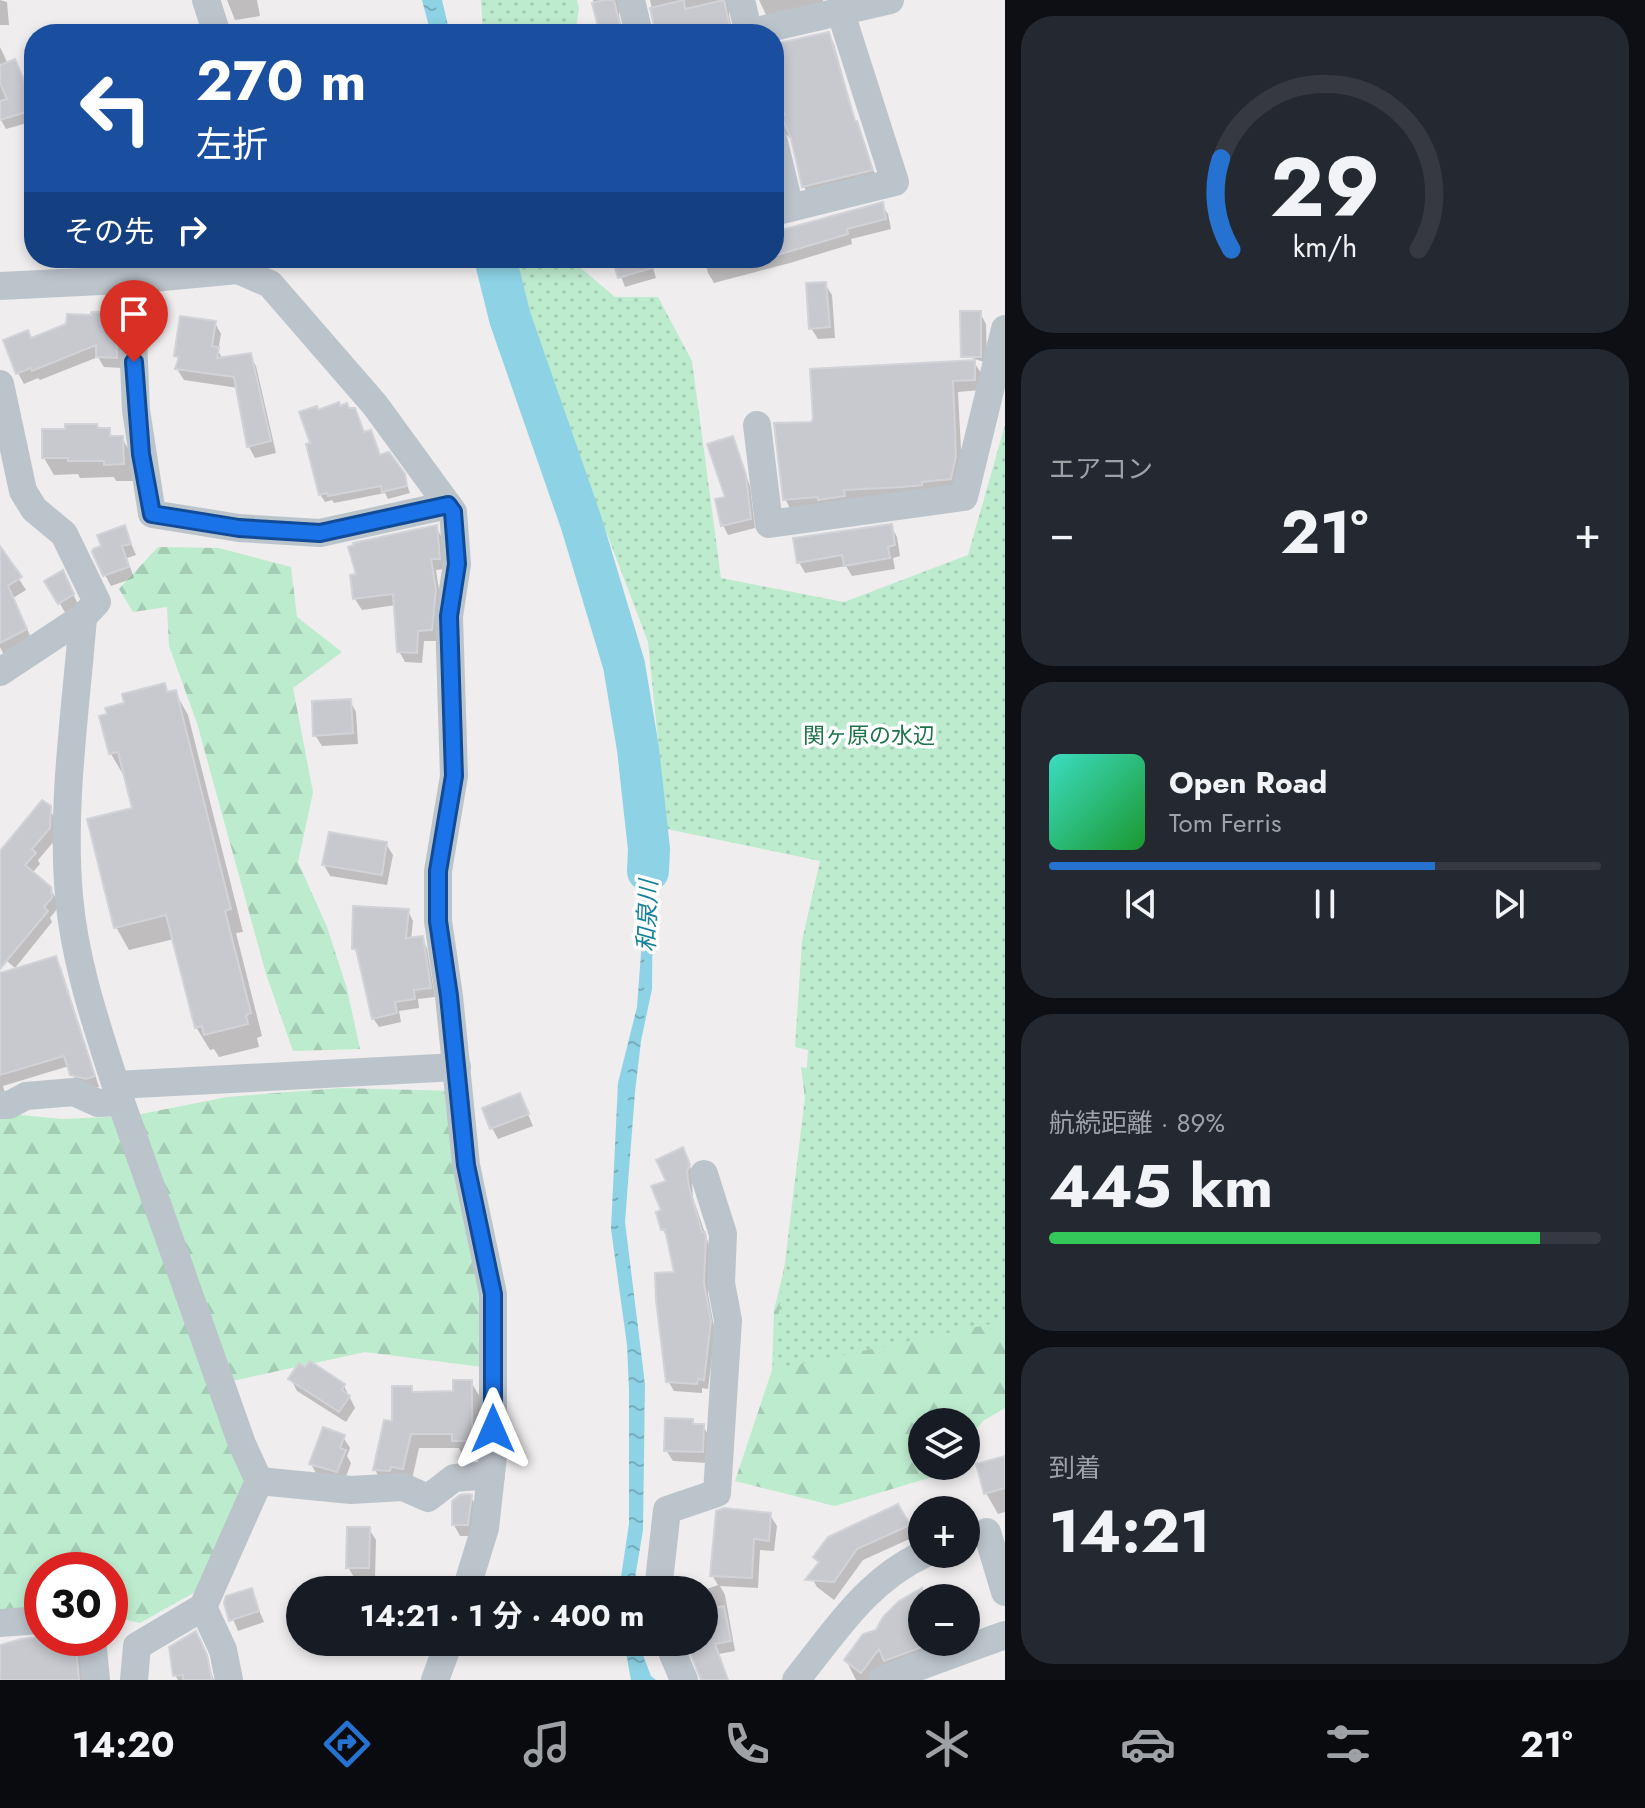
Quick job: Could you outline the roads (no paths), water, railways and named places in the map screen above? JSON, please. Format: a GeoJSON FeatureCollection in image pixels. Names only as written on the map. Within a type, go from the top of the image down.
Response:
{"type":"FeatureCollection","features":[{"type":"Feature","properties":{"kind":"street"},"geometry":{"type":"LineString","coordinates":[[206,0],[214,24]]}},
{"type":"Feature","properties":{"kind":"street"},"geometry":{"type":"LineString","coordinates":[[631,0],[637,24]]}},
{"type":"Feature","properties":{"kind":"street"},"geometry":{"type":"LineString","coordinates":[[741,0],[747,24]]}},
{"type":"Feature","properties":{"kind":"street"},"geometry":{"type":"LineString","coordinates":[[784,25],[876,1]]}},
{"type":"Feature","properties":{"kind":"street"},"geometry":{"type":"LineString","coordinates":[[784,210],[895,182],[840,10]]}},
{"type":"Feature","properties":{"kind":"street"},"geometry":{"type":"LineString","coordinates":[[0,286],[141,279],[211,268]]}},
{"type":"Feature","properties":{"kind":"street"},"geometry":{"type":"LineString","coordinates":[[243,268],[270,284],[312,331],[375,405],[453,512],[457,564],[449,616],[454,776],[438,871],[438,921],[466,1165],[493,1294],[493,1456],[485,1528],[470,1576]]}},
{"type":"Feature","properties":{"kind":"street"},"geometry":{"type":"LineString","coordinates":[[141,279],[132,314],[136,410],[152,514],[239,528],[320,533],[448,505]]}},
{"type":"Feature","properties":{"kind":"street"},"geometry":{"type":"LineString","coordinates":[[757,425],[769,524],[964,497],[1005,329]]}},
{"type":"Feature","properties":{"kind":"street"},"geometry":{"type":"LineString","coordinates":[[0,384],[23,491],[34,509],[64,534],[97,602],[83,617],[0,672]]}},
{"type":"Feature","properties":{"kind":"street"},"geometry":{"type":"LineString","coordinates":[[83,617],[67,830],[69,897],[75,942],[118,1094],[242,1444],[259,1481],[203,1607],[137,1646],[134,1680]]}},
{"type":"Feature","properties":{"kind":"street"},"geometry":{"type":"LineString","coordinates":[[0,1105],[9,1105],[26,1096],[74,1092],[98,1103],[118,1094],[457,1067]]}},
{"type":"Feature","properties":{"kind":"street"},"geometry":{"type":"LineString","coordinates":[[660,1576],[667,1510],[717,1493],[728,1320],[721,1283],[723,1234],[704,1174]]}},
{"type":"Feature","properties":{"kind":"street"},"geometry":{"type":"LineString","coordinates":[[259,1481],[351,1490],[403,1487],[428,1498],[454,1478],[491,1475]]}},
{"type":"Feature","properties":{"kind":"street"},"geometry":{"type":"LineString","coordinates":[[986,1532],[1005,1592]]}},
{"type":"Feature","properties":{"kind":"street"},"geometry":{"type":"LineString","coordinates":[[796,1680],[855,1604],[881,1579],[908,1562]]}},
{"type":"Feature","properties":{"kind":"street"},"geometry":{"type":"LineString","coordinates":[[203,1607],[223,1650],[229,1680]]}},
{"type":"Feature","properties":{"kind":"street"},"geometry":{"type":"LineString","coordinates":[[0,1623],[24,1621]]}},
{"type":"Feature","properties":{"kind":"street"},"geometry":{"type":"LineString","coordinates":[[882,1680],[1005,1635]]}},
{"type":"Feature","properties":{"kind":"street"},"geometry":{"type":"LineString","coordinates":[[94,1656],[96,1680]]}},
{"type":"Feature","properties":{"kind":"street"},"geometry":{"type":"LineString","coordinates":[[435,1680],[444,1656]]}},
{"type":"Feature","properties":{"kind":"street"},"geometry":{"type":"LineString","coordinates":[[674,1656],[684,1680]]}},
{"type":"Feature","properties":{"kind":"water"},"geometry":{"type":"Polygon","coordinates":[[[422,0],[442,0],[448,24],[428,24],[422,0]]]}},
{"type":"Feature","properties":{"kind":"water"},"geometry":{"type":"Polygon","coordinates":[[[645,814],[653,872],[652,989],[635,1092],[625,1222],[645,1384],[643,1530],[635,1576],[621,1576],[629,1524],[629,1390],[627,1345],[611,1229],[618,1083],[637,1007],[645,814]]]}},
{"type":"Feature","properties":{"kind":"water"},"geometry":{"type":"Polygon","coordinates":[[[627,1656],[643,1656],[651,1676],[656,1680],[631,1680],[627,1656]]]}},
{"type":"Feature","properties":{"kind":"waterway","name":"和泉川"},"geometry":{"type":"LineString","coordinates":[[498,268],[510,318],[581,522],[624,665],[638,749],[649,849],[648,871]]}},
{"type":"Feature","properties":{"kind":"park label","name":"関ヶ原の水辺"},"geometry":{"type":"Point","coordinates":[869,735]}}]}
